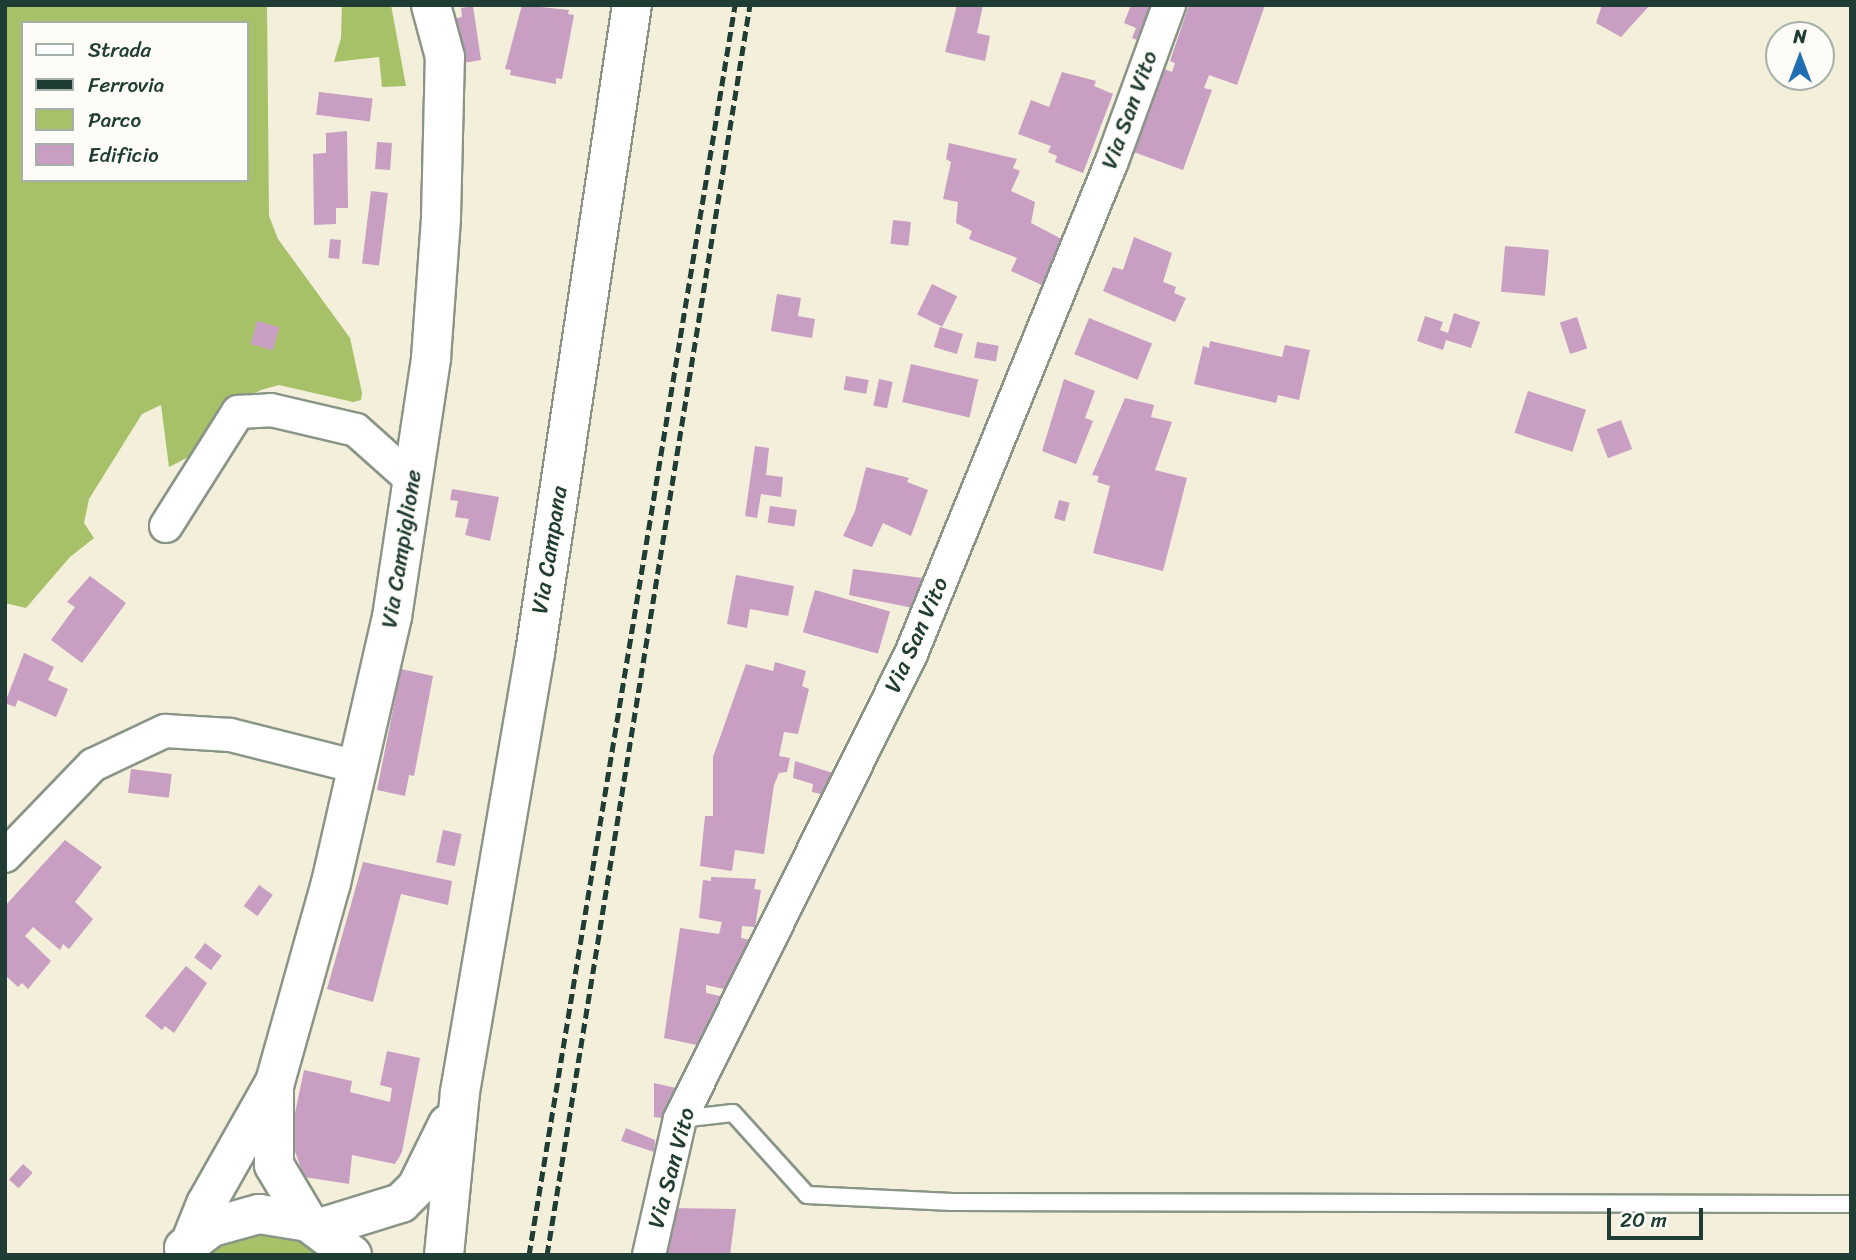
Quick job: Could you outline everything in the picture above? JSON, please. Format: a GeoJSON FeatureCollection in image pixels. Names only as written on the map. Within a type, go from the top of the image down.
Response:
{"type":"FeatureCollection","features":[{"type":"Feature","properties":{"kind":"main road","name":"Via Campiglione"},"geometry":{"type":"LineString","coordinates":[[181,1251],[275,1082],[331,883],[393,617],[431,359],[442,217],[445,57],[431,5]]}},
{"type":"Feature","properties":{"kind":"main road","name":"Via Campana"},"geometry":{"type":"LineString","coordinates":[[443,1250],[460,1092],[535,653],[632,5]]}},
{"type":"Feature","properties":{"kind":"main road","name":"Via Campiglione"},"geometry":{"type":"LineString","coordinates":[[275,1082],[274,1165],[314,1225]]}},
{"type":"Feature","properties":{"kind":"main road","name":"Via Campana"},"geometry":{"type":"LineString","coordinates":[[314,1225],[377,1213],[401,1203],[417,1187],[460,1092]]}},
{"type":"Feature","properties":{"kind":"main road"},"geometry":{"type":"LineString","coordinates":[[181,1251],[212,1227],[247,1216],[284,1216],[314,1225],[352,1255]]}},
{"type":"Feature","properties":{"kind":"street","name":"Via San Vito"},"geometry":{"type":"LineString","coordinates":[[649,1255],[680,1119],[911,654],[1112,161],[1169,5]]}},
{"type":"Feature","properties":{"kind":"street"},"geometry":{"type":"LineString","coordinates":[[166,526],[238,412],[271,410],[356,430],[413,481]]}},
{"type":"Feature","properties":{"kind":"street"},"geometry":{"type":"LineString","coordinates":[[5,856],[93,765],[165,731],[230,735],[357,767]]}},
{"type":"Feature","properties":{"kind":"lane"},"geometry":{"type":"LineString","coordinates":[[680,1119],[733,1113],[807,1195],[966,1202],[1851,1204]]}},
{"type":"Feature","properties":{"kind":"green space"},"geometry":{"type":"Polygon","coordinates":[[[5,5],[267,5],[269,216],[278,239],[350,338],[362,393],[361,400],[353,402],[279,385],[261,390],[230,405],[198,452],[169,467],[161,405],[142,414],[89,499],[84,523],[94,538],[70,557],[26,608],[5,603],[5,5]]]}},
{"type":"Feature","properties":{"kind":"green space"},"geometry":{"type":"Polygon","coordinates":[[[342,5],[391,5],[406,86],[382,87],[379,57],[334,62],[341,38],[342,5]]]}},
{"type":"Feature","properties":{"kind":"green space"},"geometry":{"type":"Polygon","coordinates":[[[263,1233],[292,1237],[324,1255],[203,1255],[235,1237],[263,1233]]]}},
{"type":"Feature","properties":{"kind":"building"},"geometry":{"type":"Polygon","coordinates":[[[522,5],[569,10],[568,14],[574,15],[562,79],[556,78],[556,84],[510,75],[511,70],[505,69],[522,5]]]}},
{"type":"Feature","properties":{"kind":"building"},"geometry":{"type":"Polygon","coordinates":[[[957,5],[983,5],[977,33],[990,36],[985,61],[945,52],[957,5]]]}},
{"type":"Feature","properties":{"kind":"building"},"geometry":{"type":"Polygon","coordinates":[[[1131,5],[1162,5],[1148,44],[1132,38],[1136,28],[1124,23],[1131,5]]]}},
{"type":"Feature","properties":{"kind":"building"},"geometry":{"type":"Polygon","coordinates":[[[1189,5],[1265,5],[1237,85],[1209,75],[1204,88],[1212,90],[1183,170],[1128,150],[1159,67],[1172,72],[1175,63],[1170,61],[1189,5]]]}},
{"type":"Feature","properties":{"kind":"building"},"geometry":{"type":"Polygon","coordinates":[[[1602,5],[1650,5],[1621,37],[1596,23],[1602,5]]]}},
{"type":"Feature","properties":{"kind":"building"},"geometry":{"type":"Polygon","coordinates":[[[473,6],[481,60],[463,63],[451,19],[462,17],[461,8],[473,6]]]}},
{"type":"Feature","properties":{"kind":"building"},"geometry":{"type":"Polygon","coordinates":[[[1062,72],[1096,81],[1094,86],[1113,94],[1083,173],[1055,162],[1057,156],[1048,152],[1051,146],[1018,134],[1031,100],[1049,107],[1062,72]]]}},
{"type":"Feature","properties":{"kind":"building"},"geometry":{"type":"Polygon","coordinates":[[[319,92],[373,99],[370,121],[316,115],[319,92]]]}},
{"type":"Feature","properties":{"kind":"building"},"geometry":{"type":"Polygon","coordinates":[[[347,131],[348,208],[336,208],[336,224],[314,225],[313,154],[326,153],[326,133],[347,131]]]}},
{"type":"Feature","properties":{"kind":"building"},"geometry":{"type":"Polygon","coordinates":[[[377,142],[392,143],[390,170],[375,169],[377,142]]]}},
{"type":"Feature","properties":{"kind":"building"},"geometry":{"type":"Polygon","coordinates":[[[949,143],[1017,159],[1013,168],[1020,171],[1011,191],[1035,202],[1031,223],[1077,247],[1057,292],[1011,271],[1017,258],[969,239],[972,231],[956,223],[958,202],[943,199],[951,162],[946,159],[949,143]]]}},
{"type":"Feature","properties":{"kind":"building"},"geometry":{"type":"Polygon","coordinates":[[[371,191],[388,193],[379,266],[362,263],[371,191]]]}},
{"type":"Feature","properties":{"kind":"building"},"geometry":{"type":"Polygon","coordinates":[[[893,220],[911,222],[908,246],[890,244],[893,220]]]}},
{"type":"Feature","properties":{"kind":"building"},"geometry":{"type":"Polygon","coordinates":[[[1134,237],[1172,253],[1163,282],[1176,287],[1174,293],[1186,298],[1175,322],[1103,291],[1113,267],[1123,270],[1134,237]]]}},
{"type":"Feature","properties":{"kind":"building"},"geometry":{"type":"Polygon","coordinates":[[[330,239],[341,240],[339,259],[328,258],[330,239]]]}},
{"type":"Feature","properties":{"kind":"building"},"geometry":{"type":"Polygon","coordinates":[[[1505,246],[1549,250],[1545,296],[1501,292],[1505,246]]]}},
{"type":"Feature","properties":{"kind":"building"},"geometry":{"type":"Polygon","coordinates":[[[932,284],[957,296],[942,327],[917,315],[932,284]]]}},
{"type":"Feature","properties":{"kind":"building"},"geometry":{"type":"Polygon","coordinates":[[[777,294],[801,298],[798,316],[815,319],[812,338],[771,331],[777,294]]]}},
{"type":"Feature","properties":{"kind":"building"},"geometry":{"type":"Polygon","coordinates":[[[1454,313],[1480,322],[1471,348],[1446,340],[1443,350],[1417,341],[1425,316],[1443,322],[1440,330],[1448,333],[1454,313]]]}},
{"type":"Feature","properties":{"kind":"building"},"geometry":{"type":"Polygon","coordinates":[[[1577,317],[1587,348],[1570,354],[1560,323],[1577,317]]]}},
{"type":"Feature","properties":{"kind":"building"},"geometry":{"type":"Polygon","coordinates":[[[1089,318],[1152,343],[1137,380],[1074,354],[1089,318]]]}},
{"type":"Feature","properties":{"kind":"building"},"geometry":{"type":"Polygon","coordinates":[[[257,321],[279,327],[273,350],[251,344],[257,321]]]}},
{"type":"Feature","properties":{"kind":"building"},"geometry":{"type":"Polygon","coordinates":[[[940,327],[963,334],[957,354],[934,347],[940,327]]]}},
{"type":"Feature","properties":{"kind":"building"},"geometry":{"type":"Polygon","coordinates":[[[1210,341],[1282,357],[1285,345],[1310,350],[1299,400],[1278,395],[1276,403],[1194,384],[1203,346],[1209,348],[1210,341]]]}},
{"type":"Feature","properties":{"kind":"building"},"geometry":{"type":"Polygon","coordinates":[[[977,342],[999,346],[996,362],[974,358],[977,342]]]}},
{"type":"Feature","properties":{"kind":"building"},"geometry":{"type":"Polygon","coordinates":[[[911,364],[978,380],[969,418],[902,402],[911,364]]]}},
{"type":"Feature","properties":{"kind":"building"},"geometry":{"type":"Polygon","coordinates":[[[846,376],[869,380],[866,394],[844,390],[846,376]]]}},
{"type":"Feature","properties":{"kind":"building"},"geometry":{"type":"Polygon","coordinates":[[[879,379],[893,382],[887,408],[873,405],[879,379]]]}},
{"type":"Feature","properties":{"kind":"building"},"geometry":{"type":"Polygon","coordinates":[[[1064,379],[1095,391],[1085,418],[1093,421],[1076,464],[1042,451],[1064,379]]]}},
{"type":"Feature","properties":{"kind":"building"},"geometry":{"type":"Polygon","coordinates":[[[1528,391],[1586,410],[1572,452],[1514,433],[1528,391]]]}},
{"type":"Feature","properties":{"kind":"building"},"geometry":{"type":"Polygon","coordinates":[[[1125,398],[1154,405],[1151,417],[1172,422],[1155,470],[1187,478],[1163,571],[1093,553],[1110,486],[1097,482],[1099,476],[1092,475],[1125,398]]]}},
{"type":"Feature","properties":{"kind":"building"},"geometry":{"type":"Polygon","coordinates":[[[1621,420],[1632,449],[1608,458],[1597,429],[1621,420]]]}},
{"type":"Feature","properties":{"kind":"building"},"geometry":{"type":"Polygon","coordinates":[[[755,446],[769,448],[766,475],[783,477],[781,497],[761,494],[757,518],[745,516],[755,446]]]}},
{"type":"Feature","properties":{"kind":"building"},"geometry":{"type":"Polygon","coordinates":[[[866,467],[909,478],[907,482],[928,490],[911,536],[883,523],[872,547],[843,536],[855,511],[866,467]]]}},
{"type":"Feature","properties":{"kind":"building"},"geometry":{"type":"Polygon","coordinates":[[[452,489],[499,497],[490,541],[465,535],[469,519],[455,517],[458,501],[450,500],[452,489]]]}},
{"type":"Feature","properties":{"kind":"building"},"geometry":{"type":"Polygon","coordinates":[[[1059,500],[1070,503],[1065,521],[1054,518],[1059,500]]]}},
{"type":"Feature","properties":{"kind":"building"},"geometry":{"type":"Polygon","coordinates":[[[770,506],[797,510],[794,527],[768,523],[770,506]]]}},
{"type":"Feature","properties":{"kind":"building"},"geometry":{"type":"Polygon","coordinates":[[[853,569],[923,578],[913,608],[849,595],[853,569]]]}},
{"type":"Feature","properties":{"kind":"building"},"geometry":{"type":"Polygon","coordinates":[[[736,575],[794,586],[788,616],[750,609],[747,628],[727,624],[736,575]]]}},
{"type":"Feature","properties":{"kind":"building"},"geometry":{"type":"Polygon","coordinates":[[[90,576],[126,603],[82,663],[51,640],[75,607],[67,602],[90,576]]]}},
{"type":"Feature","properties":{"kind":"building"},"geometry":{"type":"Polygon","coordinates":[[[815,590],[890,611],[878,654],[803,632],[815,590]]]}},
{"type":"Feature","properties":{"kind":"building"},"geometry":{"type":"Polygon","coordinates":[[[24,653],[54,667],[48,680],[68,689],[56,717],[18,700],[15,707],[5,703],[24,653]]]}},
{"type":"Feature","properties":{"kind":"building"},"geometry":{"type":"Polygon","coordinates":[[[775,662],[806,671],[802,686],[809,689],[798,734],[784,732],[779,756],[790,758],[787,772],[779,773],[774,785],[764,854],[735,850],[732,871],[700,866],[705,816],[713,816],[713,757],[746,664],[773,671],[775,662]]]}},
{"type":"Feature","properties":{"kind":"building"},"geometry":{"type":"Polygon","coordinates":[[[401,669],[433,676],[414,776],[409,775],[405,796],[377,790],[401,669]]]}},
{"type":"Feature","properties":{"kind":"building"},"geometry":{"type":"Polygon","coordinates":[[[795,761],[839,775],[830,796],[812,792],[813,784],[793,778],[795,761]]]}},
{"type":"Feature","properties":{"kind":"building"},"geometry":{"type":"Polygon","coordinates":[[[131,769],[172,774],[169,798],[128,793],[131,769]]]}},
{"type":"Feature","properties":{"kind":"building"},"geometry":{"type":"Polygon","coordinates":[[[443,830],[462,834],[455,866],[436,862],[443,830]]]}},
{"type":"Feature","properties":{"kind":"building"},"geometry":{"type":"Polygon","coordinates":[[[65,840],[102,867],[75,902],[93,919],[69,949],[63,944],[60,950],[33,927],[25,936],[51,961],[28,989],[22,983],[18,987],[5,975],[5,906],[65,840]]]}},
{"type":"Feature","properties":{"kind":"building"},"geometry":{"type":"Polygon","coordinates":[[[363,862],[452,881],[448,905],[401,894],[373,1002],[327,989],[363,862]]]}},
{"type":"Feature","properties":{"kind":"building"},"geometry":{"type":"Polygon","coordinates":[[[711,877],[756,879],[754,889],[761,890],[755,927],[742,926],[741,938],[751,940],[729,990],[706,985],[706,993],[725,997],[706,1047],[664,1038],[680,928],[719,934],[722,922],[699,918],[703,880],[711,881],[711,877]]]}},
{"type":"Feature","properties":{"kind":"building"},"geometry":{"type":"Polygon","coordinates":[[[259,885],[273,895],[257,916],[244,906],[259,885]]]}},
{"type":"Feature","properties":{"kind":"building"},"geometry":{"type":"Polygon","coordinates":[[[205,943],[222,956],[211,970],[194,957],[205,943]]]}},
{"type":"Feature","properties":{"kind":"building"},"geometry":{"type":"Polygon","coordinates":[[[186,966],[207,983],[174,1033],[165,1026],[162,1030],[145,1016],[186,966]]]}},
{"type":"Feature","properties":{"kind":"building"},"geometry":{"type":"Polygon","coordinates":[[[387,1051],[420,1058],[402,1152],[395,1164],[352,1155],[349,1184],[304,1177],[290,1137],[304,1070],[352,1081],[350,1092],[390,1102],[392,1088],[380,1085],[387,1051]]]}},
{"type":"Feature","properties":{"kind":"building"},"geometry":{"type":"Polygon","coordinates":[[[654,1083],[676,1088],[664,1118],[654,1117],[654,1083]]]}},
{"type":"Feature","properties":{"kind":"building"},"geometry":{"type":"Polygon","coordinates":[[[626,1128],[655,1140],[654,1152],[621,1141],[626,1128]]]}},
{"type":"Feature","properties":{"kind":"building"},"geometry":{"type":"Polygon","coordinates":[[[23,1164],[33,1173],[19,1188],[9,1180],[23,1164]]]}},
{"type":"Feature","properties":{"kind":"building"},"geometry":{"type":"Polygon","coordinates":[[[668,1208],[736,1209],[730,1255],[659,1255],[668,1208]]]}},
{"type":"Feature","properties":{"kind":"railway"},"geometry":{"type":"LineString","coordinates":[[529,1255],[735,5]]}},
{"type":"Feature","properties":{"kind":"railway"},"geometry":{"type":"LineString","coordinates":[[547,1255],[750,5]]}}]}
